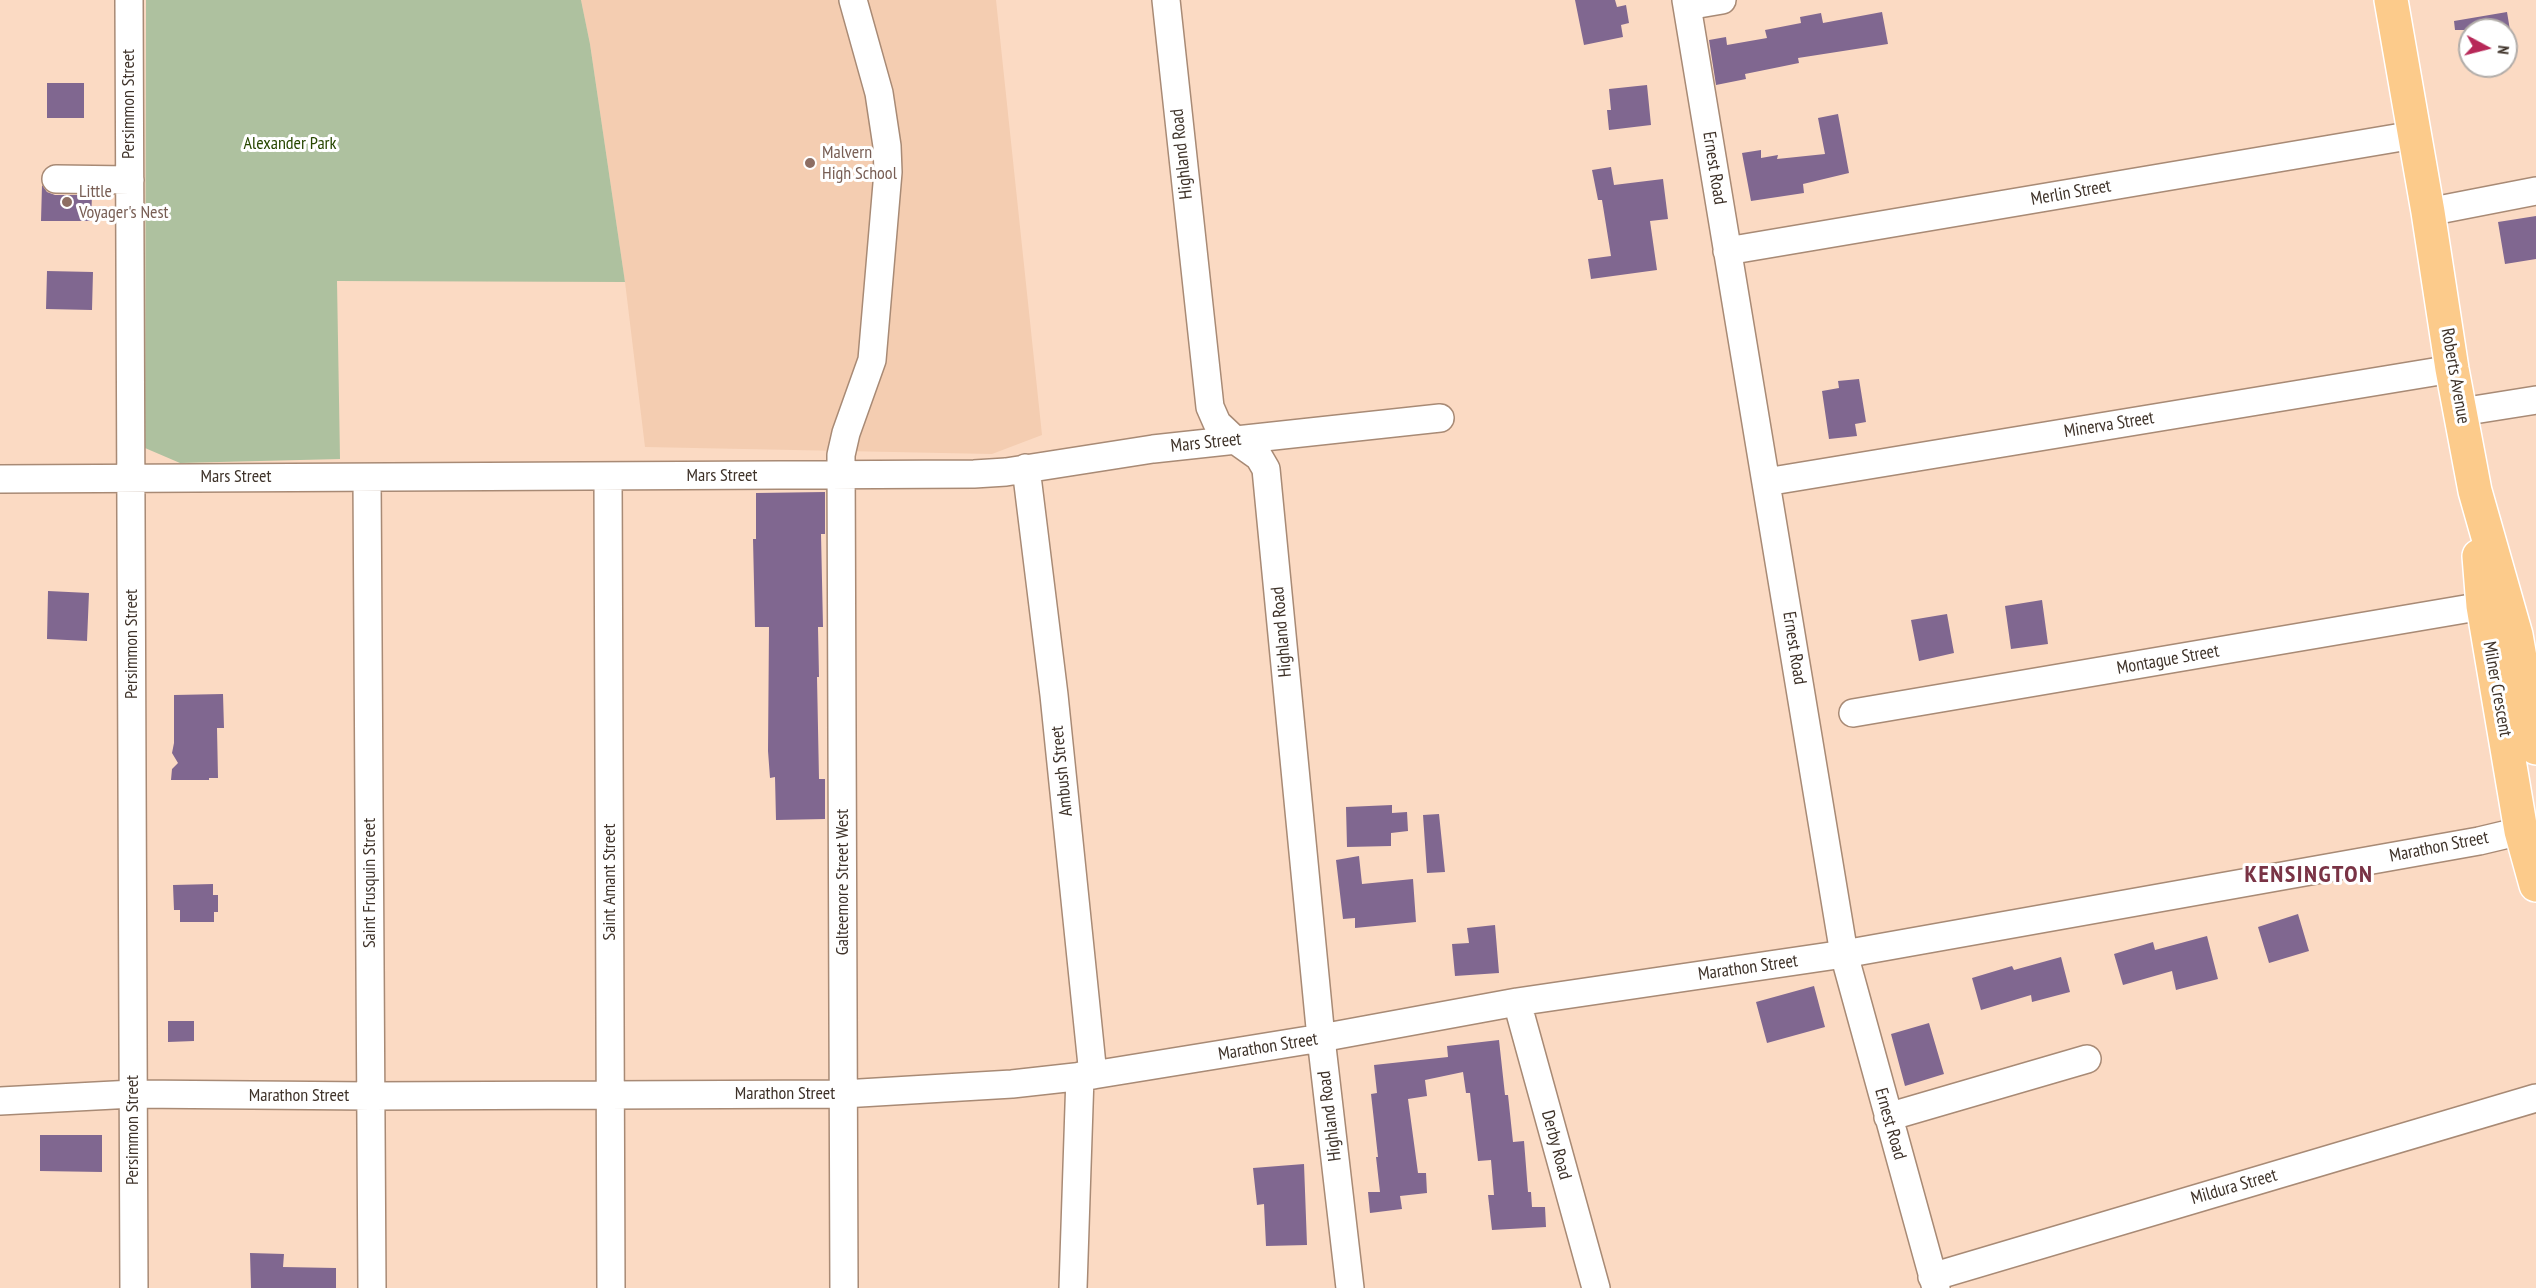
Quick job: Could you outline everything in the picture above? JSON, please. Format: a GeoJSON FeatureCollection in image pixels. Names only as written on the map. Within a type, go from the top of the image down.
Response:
{"type":"FeatureCollection","features":[{"type":"Feature","properties":{"kind":"main road","name":"Roberts Avenue"},"geometry":{"type":"LineString","coordinates":[[2391,0],[2428,212],[2452,369],[2475,491],[2526,630],[2536,748]]}},
{"type":"Feature","properties":{"kind":"main road","name":"Milner Crescent"},"geometry":{"type":"LineString","coordinates":[[2475,491],[2483,606],[2528,826],[2536,885]]}},
{"type":"Feature","properties":{"kind":"street","name":"Persimmon Street"},"geometry":{"type":"LineString","coordinates":[[129,0],[134,1288]]}},
{"type":"Feature","properties":{"kind":"street","name":"Galteemore Street West"},"geometry":{"type":"LineString","coordinates":[[844,1288],[841,455],[846,433],[872,360],[888,172],[887,146],[879,93],[853,0]]}},
{"type":"Feature","properties":{"kind":"street","name":"Highland Road"},"geometry":{"type":"LineString","coordinates":[[1166,0],[1209,397],[1217,423],[1235,440],[1259,457],[1266,470],[1321,1038],[1350,1288]]}},
{"type":"Feature","properties":{"kind":"street"},"geometry":{"type":"LineString","coordinates":[[1687,3],[1722,0]]}},
{"type":"Feature","properties":{"kind":"street","name":"Ernest Road"},"geometry":{"type":"LineString","coordinates":[[1687,3],[1844,954],[1934,1282]]}},
{"type":"Feature","properties":{"kind":"street","name":"Merlin Street"},"geometry":{"type":"LineString","coordinates":[[1727,250],[2414,135]]}},
{"type":"Feature","properties":{"kind":"street"},"geometry":{"type":"LineString","coordinates":[[56,179],[130,180]]}},
{"type":"Feature","properties":{"kind":"street"},"geometry":{"type":"LineString","coordinates":[[2428,212],[2536,190]]}},
{"type":"Feature","properties":{"kind":"street","name":"Minerva Street"},"geometry":{"type":"LineString","coordinates":[[1767,482],[2452,369]]}},
{"type":"Feature","properties":{"kind":"street"},"geometry":{"type":"LineString","coordinates":[[2461,412],[2536,400]]}},
{"type":"Feature","properties":{"kind":"street","name":"Mars Street"},"geometry":{"type":"LineString","coordinates":[[0,478],[974,474],[1108,455],[1440,418]]}},
{"type":"Feature","properties":{"kind":"street","name":"Ambush Street"},"geometry":{"type":"LineString","coordinates":[[1026,468],[1054,695],[1086,1076],[1073,1288]]}},
{"type":"Feature","properties":{"kind":"street","name":"Saint Amant Street"},"geometry":{"type":"LineString","coordinates":[[608,477],[611,1288]]}},
{"type":"Feature","properties":{"kind":"street","name":"Saint Frusquin Street"},"geometry":{"type":"LineString","coordinates":[[368,478],[372,1288]]}},
{"type":"Feature","properties":{"kind":"street","name":"Montague Street"},"geometry":{"type":"LineString","coordinates":[[1853,713],[2483,606]]}},
{"type":"Feature","properties":{"kind":"street","name":"Marathon Street"},"geometry":{"type":"LineString","coordinates":[[0,1101],[133,1095],[843,1094],[1012,1084],[1086,1076],[1321,1038],[1516,1002],[1844,954],[2480,841],[2528,826]]}},
{"type":"Feature","properties":{"kind":"street","name":"Derby Road"},"geometry":{"type":"LineString","coordinates":[[1516,1002],[1596,1288]]}},
{"type":"Feature","properties":{"kind":"street"},"geometry":{"type":"LineString","coordinates":[[1888,1118],[2087,1059]]}},
{"type":"Feature","properties":{"kind":"street","name":"Mildura Street"},"geometry":{"type":"LineString","coordinates":[[1934,1282],[2536,1098]]}},
{"type":"Feature","properties":{"kind":"shaded area","name":"Malvern High School"},"geometry":{"type":"Polygon","coordinates":[[[581,0],[996,0],[1042,435],[992,454],[645,447],[625,282],[590,44],[581,0]]]}},
{"type":"Feature","properties":{"kind":"green space","name":"Alexander Park"},"geometry":{"type":"Polygon","coordinates":[[[146,0],[581,0],[590,44],[625,282],[337,281],[340,459],[180,463],[145,448],[146,0]]]}},
{"type":"Feature","properties":{"kind":"building"},"geometry":{"type":"Polygon","coordinates":[[[1575,0],[1615,0],[1617,7],[1626,5],[1629,23],[1621,25],[1623,37],[1584,45],[1575,0]]]}},
{"type":"Feature","properties":{"kind":"building"},"geometry":{"type":"Polygon","coordinates":[[[1882,12],[1888,44],[1798,58],[1799,63],[1745,74],[1746,79],[1716,85],[1709,40],[1726,37],[1727,45],[1767,38],[1765,30],[1801,23],[1800,17],[1821,13],[1823,23],[1882,12]]]}},
{"type":"Feature","properties":{"kind":"building"},"geometry":{"type":"Polygon","coordinates":[[[2507,12],[2508,18],[2472,18],[2507,12]]]}},
{"type":"Feature","properties":{"kind":"building"},"geometry":{"type":"Polygon","coordinates":[[[2458,20],[2458,30],[2455,30],[2454,21],[2458,20]]]}},
{"type":"Feature","properties":{"kind":"building"},"geometry":{"type":"Polygon","coordinates":[[[47,83],[84,83],[84,118],[47,118],[47,83]]]}},
{"type":"Feature","properties":{"kind":"building"},"geometry":{"type":"Polygon","coordinates":[[[1647,85],[1651,125],[1609,130],[1607,110],[1611,110],[1609,89],[1647,85]]]}},
{"type":"Feature","properties":{"kind":"building"},"geometry":{"type":"Polygon","coordinates":[[[1838,114],[1849,173],[1803,184],[1804,193],[1751,201],[1742,153],[1761,150],[1761,158],[1778,155],[1777,159],[1825,154],[1818,118],[1838,114]]]}},
{"type":"Feature","properties":{"kind":"building"},"geometry":{"type":"Polygon","coordinates":[[[1611,167],[1614,185],[1663,179],[1668,219],[1650,221],[1657,270],[1591,279],[1588,259],[1611,256],[1602,200],[1598,200],[1592,170],[1611,167]]]}},
{"type":"Feature","properties":{"kind":"building","name":"Little Voyager's Nest"},"geometry":{"type":"Polygon","coordinates":[[[42,185],[47,192],[55,195],[92,195],[91,221],[41,221],[42,185]]]}},
{"type":"Feature","properties":{"kind":"building"},"geometry":{"type":"Polygon","coordinates":[[[2536,216],[2536,259],[2505,264],[2498,222],[2536,216]]]}},
{"type":"Feature","properties":{"kind":"building"},"geometry":{"type":"Polygon","coordinates":[[[47,271],[93,272],[92,310],[46,309],[47,271]]]}},
{"type":"Feature","properties":{"kind":"building"},"geometry":{"type":"Polygon","coordinates":[[[1859,379],[1866,422],[1855,424],[1857,436],[1829,439],[1822,391],[1839,388],[1838,381],[1859,379]]]}},
{"type":"Feature","properties":{"kind":"building"},"geometry":{"type":"Polygon","coordinates":[[[825,492],[825,534],[821,534],[823,627],[818,627],[819,677],[817,677],[819,779],[825,779],[825,819],[776,820],[775,777],[770,778],[768,751],[769,627],[755,627],[753,539],[756,539],[756,493],[825,492]]]}},
{"type":"Feature","properties":{"kind":"building"},"geometry":{"type":"Polygon","coordinates":[[[48,591],[89,593],[87,641],[47,639],[48,591]]]}},
{"type":"Feature","properties":{"kind":"building"},"geometry":{"type":"Polygon","coordinates":[[[2042,600],[2048,644],[2011,649],[2005,606],[2042,600]]]}},
{"type":"Feature","properties":{"kind":"building"},"geometry":{"type":"Polygon","coordinates":[[[1947,614],[1954,653],[1919,661],[1911,620],[1947,614]]]}},
{"type":"Feature","properties":{"kind":"building"},"geometry":{"type":"Polygon","coordinates":[[[223,694],[224,728],[217,728],[218,778],[171,780],[172,769],[178,763],[172,753],[174,695],[223,694]]]}},
{"type":"Feature","properties":{"kind":"building"},"geometry":{"type":"Polygon","coordinates":[[[1392,805],[1392,813],[1407,812],[1408,831],[1391,833],[1391,846],[1347,847],[1346,807],[1392,805]]]}},
{"type":"Feature","properties":{"kind":"building"},"geometry":{"type":"Polygon","coordinates":[[[1439,814],[1445,872],[1427,873],[1423,815],[1439,814]]]}},
{"type":"Feature","properties":{"kind":"building"},"geometry":{"type":"Polygon","coordinates":[[[1359,856],[1362,884],[1413,879],[1416,922],[1355,928],[1355,918],[1343,919],[1336,860],[1359,856]]]}},
{"type":"Feature","properties":{"kind":"building"},"geometry":{"type":"Polygon","coordinates":[[[213,884],[213,895],[218,895],[218,912],[214,912],[214,922],[180,922],[180,910],[174,910],[173,885],[213,884]]]}},
{"type":"Feature","properties":{"kind":"building"},"geometry":{"type":"Polygon","coordinates":[[[2298,914],[2309,951],[2269,963],[2258,927],[2298,914]]]}},
{"type":"Feature","properties":{"kind":"building"},"geometry":{"type":"Polygon","coordinates":[[[1495,925],[1499,973],[1455,976],[1452,944],[1469,943],[1467,928],[1495,925]]]}},
{"type":"Feature","properties":{"kind":"building"},"geometry":{"type":"Polygon","coordinates":[[[2207,936],[2218,979],[2176,990],[2172,971],[2123,985],[2114,954],[2153,942],[2155,950],[2207,936]]]}},
{"type":"Feature","properties":{"kind":"building"},"geometry":{"type":"Polygon","coordinates":[[[2061,957],[2070,992],[2032,1002],[2031,995],[1981,1010],[1972,978],[2012,966],[2014,970],[2061,957]]]}},
{"type":"Feature","properties":{"kind":"building"},"geometry":{"type":"Polygon","coordinates":[[[1814,986],[1825,1027],[1767,1043],[1756,1002],[1814,986]]]}},
{"type":"Feature","properties":{"kind":"building"},"geometry":{"type":"Polygon","coordinates":[[[168,1021],[194,1021],[194,1041],[168,1042],[168,1021]]]}},
{"type":"Feature","properties":{"kind":"building"},"geometry":{"type":"Polygon","coordinates":[[[1929,1023],[1944,1074],[1905,1086],[1891,1034],[1929,1023]]]}},
{"type":"Feature","properties":{"kind":"building"},"geometry":{"type":"Polygon","coordinates":[[[1499,1040],[1513,1142],[1524,1141],[1528,1192],[1531,1192],[1532,1207],[1545,1207],[1546,1227],[1492,1230],[1488,1195],[1494,1195],[1491,1160],[1478,1161],[1470,1093],[1466,1093],[1463,1072],[1425,1080],[1427,1096],[1408,1099],[1418,1173],[1426,1173],[1427,1193],[1400,1196],[1402,1209],[1370,1213],[1368,1192],[1380,1192],[1371,1094],[1377,1093],[1374,1065],[1448,1057],[1447,1046],[1499,1040]]]}},
{"type":"Feature","properties":{"kind":"building"},"geometry":{"type":"Polygon","coordinates":[[[40,1135],[102,1135],[102,1172],[40,1171],[40,1135]]]}},
{"type":"Feature","properties":{"kind":"building"},"geometry":{"type":"Polygon","coordinates":[[[1304,1164],[1307,1245],[1266,1246],[1264,1204],[1257,1205],[1253,1168],[1304,1164]]]}},
{"type":"Feature","properties":{"kind":"building"},"geometry":{"type":"Polygon","coordinates":[[[250,1253],[284,1254],[283,1267],[336,1268],[336,1288],[251,1288],[250,1253]]]}},
{"type":"Feature","properties":{"kind":"place","name":"Malvern High School"},"geometry":{"type":"Point","coordinates":[810,163]}},
{"type":"Feature","properties":{"kind":"place","name":"Little Voyager's Nest"},"geometry":{"type":"Point","coordinates":[67,202]}},
{"type":"Feature","properties":{"kind":"district","name":"KENSINGTON"},"geometry":{"type":"Point","coordinates":[2309,875]}}]}
